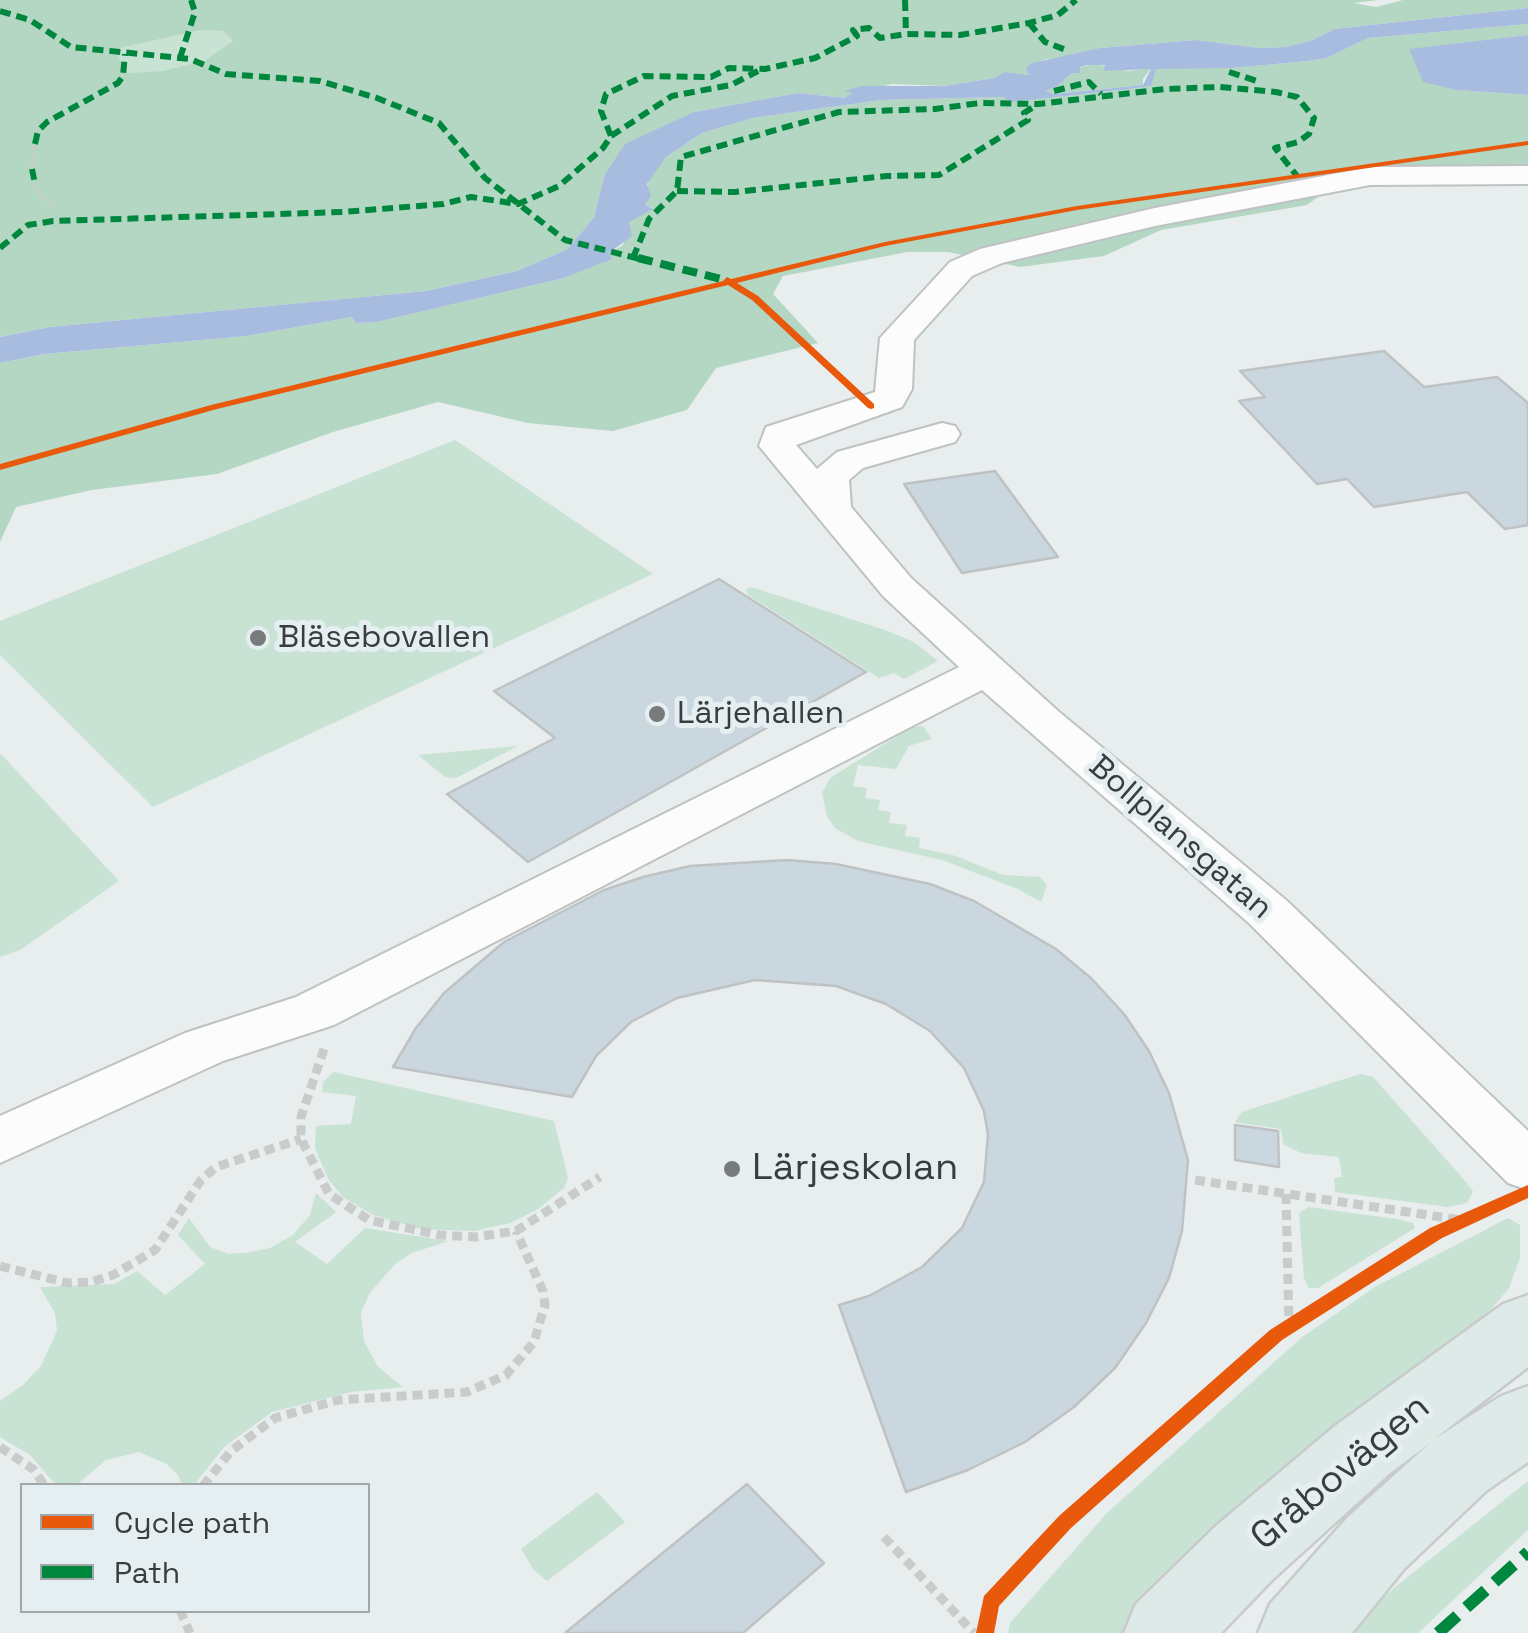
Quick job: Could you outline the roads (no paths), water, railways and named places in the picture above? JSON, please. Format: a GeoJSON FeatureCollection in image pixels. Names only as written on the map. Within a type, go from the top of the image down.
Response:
{"type":"FeatureCollection","features":[{"type":"Feature","properties":{"kind":"main road","name":"Gråbovägen"},"geometry":{"type":"LineString","coordinates":[[1165,1633],[1244,1553],[1362,1450],[1528,1326]]}},
{"type":"Feature","properties":{"kind":"main road","name":"Gråbovägen"},"geometry":{"type":"LineString","coordinates":[[1299,1633],[1376,1543],[1458,1466],[1528,1420]]}},
{"type":"Feature","properties":{"kind":"street","name":"Bollplansgatan"},"geometry":{"type":"LineString","coordinates":[[1528,174],[1370,176],[1155,217],[991,256],[961,269],[897,338],[894,389],[889,399],[779,436],[776,446],[898,587],[987,670],[1268,912],[1528,1167]]}},
{"type":"Feature","properties":{"kind":"street"},"geometry":{"type":"LineString","coordinates":[[832,510],[830,477],[850,460],[942,434]]}},
{"type":"Feature","properties":{"kind":"street"},"geometry":{"type":"LineString","coordinates":[[0,1140],[204,1046],[315,1011],[987,670]]}},
{"type":"Feature","properties":{"kind":"water"},"geometry":{"type":"Polygon","coordinates":[[[1528,8],[1528,24],[1368,38],[1327,58],[1308,61],[1156,69],[1151,86],[1010,102],[1003,97],[881,100],[753,118],[702,133],[666,157],[647,184],[651,196],[645,204],[653,209],[629,222],[632,236],[609,253],[612,259],[564,278],[377,322],[356,323],[352,317],[247,336],[44,354],[0,363],[0,337],[50,327],[426,291],[517,271],[568,249],[594,217],[604,176],[625,144],[694,112],[798,93],[845,98],[853,93],[844,91],[862,86],[944,86],[994,78],[1005,72],[1029,75],[1026,68],[1032,63],[1100,48],[1196,40],[1285,47],[1334,29],[1528,8]],[[1105,65],[1080,67],[1080,73],[1072,73],[1058,86],[1045,91],[1054,94],[1143,85],[1151,69],[1104,71],[1105,65]]]}},
{"type":"Feature","properties":{"kind":"water"},"geometry":{"type":"Polygon","coordinates":[[[1528,35],[1528,95],[1457,90],[1423,82],[1409,49],[1528,35]]]}},
{"type":"Feature","properties":{"kind":"place","name":"Bläsebovallen"},"geometry":{"type":"Point","coordinates":[258,638]}},
{"type":"Feature","properties":{"kind":"place","name":"Lärjehallen"},"geometry":{"type":"Point","coordinates":[657,714]}},
{"type":"Feature","properties":{"kind":"place","name":"Lärjeskolan"},"geometry":{"type":"Point","coordinates":[732,1169]}}]}
